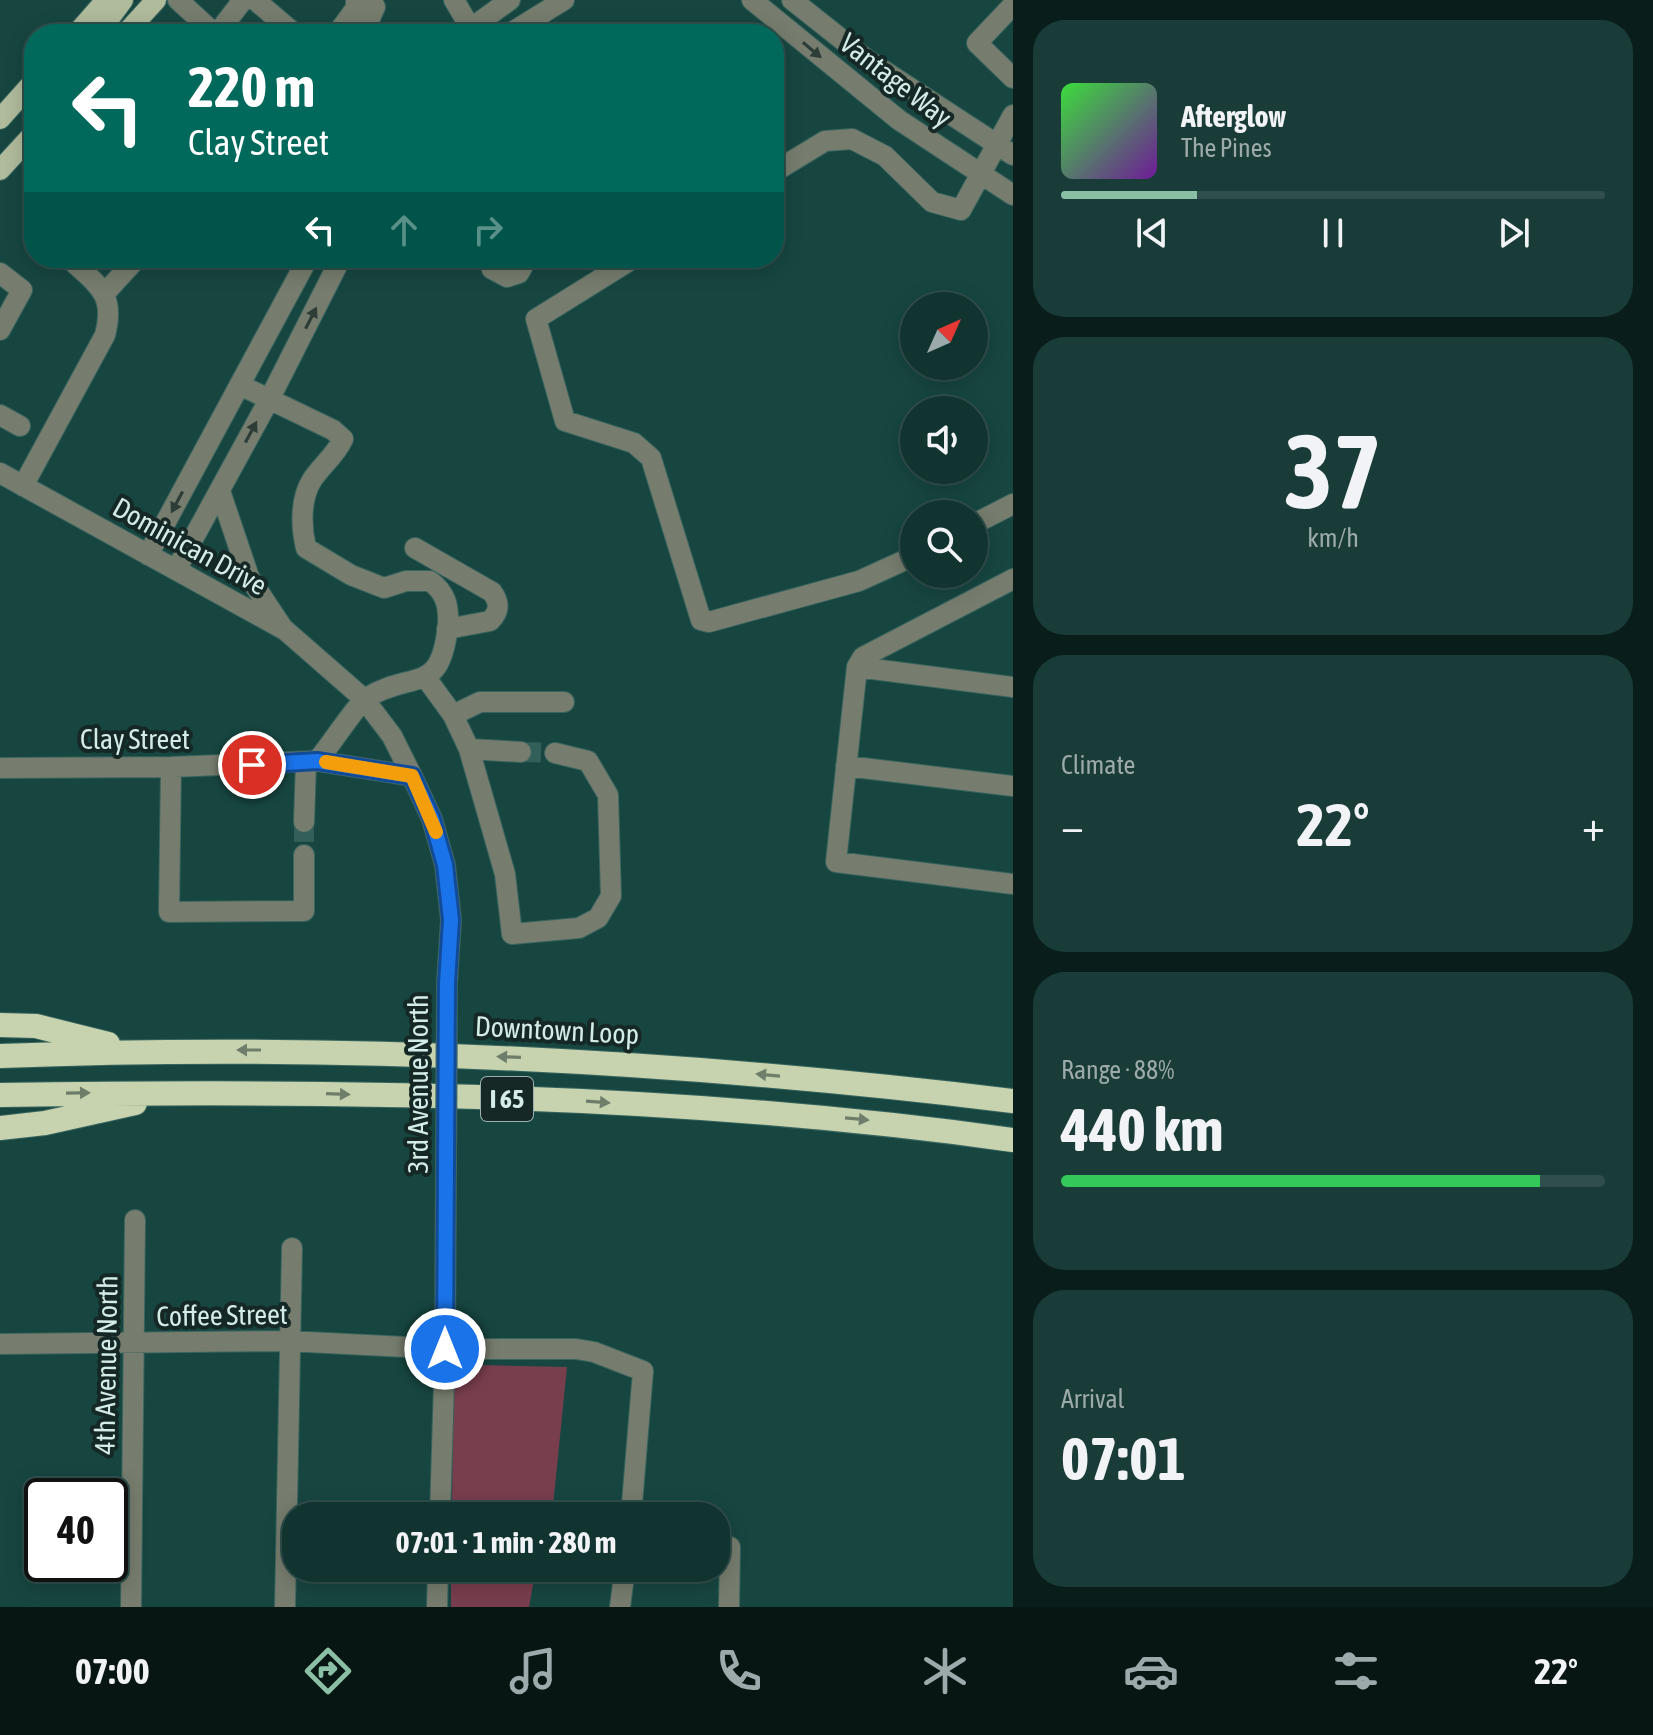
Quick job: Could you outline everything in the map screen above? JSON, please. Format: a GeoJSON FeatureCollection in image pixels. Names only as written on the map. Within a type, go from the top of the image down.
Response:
{"type":"FeatureCollection","features":[{"type":"Feature","properties":{"kind":"highway"},"geometry":{"type":"LineString","coordinates":[[0,1025],[36,1026],[138,1051]]}},
{"type":"Feature","properties":{"kind":"highway","name":"Downtown Loop"},"geometry":{"type":"LineString","coordinates":[[0,1056],[138,1051],[324,1050],[573,1059],[866,1083],[1013,1101]]}},
{"type":"Feature","properties":{"kind":"highway"},"geometry":{"type":"LineString","coordinates":[[0,1128],[45,1123],[183,1092]]}},
{"type":"Feature","properties":{"kind":"highway","name":"I 65"},"geometry":{"type":"LineString","coordinates":[[0,1095],[183,1092],[586,1101],[866,1119],[1013,1140]]}},
{"type":"Feature","properties":{"kind":"main road"},"geometry":{"type":"LineString","coordinates":[[85,24],[106,0]]}},
{"type":"Feature","properties":{"kind":"main road"},"geometry":{"type":"LineString","coordinates":[[105,24],[123,0]]}},
{"type":"Feature","properties":{"kind":"main road"},"geometry":{"type":"LineString","coordinates":[[134,24],[156,0]]}},
{"type":"Feature","properties":{"kind":"main road"},"geometry":{"type":"LineString","coordinates":[[0,119],[24,92]]}},
{"type":"Feature","properties":{"kind":"main road"},"geometry":{"type":"LineString","coordinates":[[0,170],[24,144]]}},
{"type":"Feature","properties":{"kind":"street"},"geometry":{"type":"LineString","coordinates":[[178,0],[214,24]]}},
{"type":"Feature","properties":{"kind":"street"},"geometry":{"type":"LineString","coordinates":[[228,24],[243,0]]}},
{"type":"Feature","properties":{"kind":"street"},"geometry":{"type":"LineString","coordinates":[[255,0],[283,24]]}},
{"type":"Feature","properties":{"kind":"street"},"geometry":{"type":"LineString","coordinates":[[344,24],[356,8],[356,0]]}},
{"type":"Feature","properties":{"kind":"street"},"geometry":{"type":"LineString","coordinates":[[369,24],[375,7],[371,0]]}},
{"type":"Feature","properties":{"kind":"street"},"geometry":{"type":"LineString","coordinates":[[454,0],[465,24]]}},
{"type":"Feature","properties":{"kind":"street"},"geometry":{"type":"LineString","coordinates":[[479,24],[510,0]]}},
{"type":"Feature","properties":{"kind":"street"},"geometry":{"type":"LineString","coordinates":[[525,24],[564,0]]}},
{"type":"Feature","properties":{"kind":"street","name":"Vantage Way"},"geometry":{"type":"LineString","coordinates":[[752,0],[780,24]]}},
{"type":"Feature","properties":{"kind":"street","name":"Vantage Way"},"geometry":{"type":"LineString","coordinates":[[792,0],[869,61],[1005,150]]}},
{"type":"Feature","properties":{"kind":"street"},"geometry":{"type":"LineString","coordinates":[[1013,5],[977,43],[1013,78]]}},
{"type":"Feature","properties":{"kind":"street","name":"Vantage Way"},"geometry":{"type":"LineString","coordinates":[[784,28],[846,81],[1013,195]]}},
{"type":"Feature","properties":{"kind":"street"},"geometry":{"type":"LineString","coordinates":[[784,166],[825,141],[852,139],[885,156],[932,202],[961,210],[980,175],[1005,150],[1013,115]]}},
{"type":"Feature","properties":{"kind":"street"},"geometry":{"type":"LineString","coordinates":[[9,482],[105,335],[110,317],[105,293],[79,268]]}},
{"type":"Feature","properties":{"kind":"street"},"geometry":{"type":"LineString","coordinates":[[105,293],[128,268]]}},
{"type":"Feature","properties":{"kind":"street"},"geometry":{"type":"LineString","coordinates":[[148,555],[303,268]]}},
{"type":"Feature","properties":{"kind":"street"},"geometry":{"type":"LineString","coordinates":[[176,570],[270,398],[336,268]]}},
{"type":"Feature","properties":{"kind":"street"},"geometry":{"type":"LineString","coordinates":[[492,268],[507,277],[523,268]]}},
{"type":"Feature","properties":{"kind":"street"},"geometry":{"type":"LineString","coordinates":[[618,268],[536,319],[565,421],[634,443],[651,458],[701,620],[709,622],[859,581],[900,562]]}},
{"type":"Feature","properties":{"kind":"street"},"geometry":{"type":"LineString","coordinates":[[0,273],[22,290],[2,320]]}},
{"type":"Feature","properties":{"kind":"street"},"geometry":{"type":"LineString","coordinates":[[240,385],[333,430],[343,439],[337,453],[310,482],[300,525],[306,548],[351,575],[384,588],[406,581],[430,581],[445,596],[446,649],[439,665],[426,678],[364,699],[312,762],[304,822]]}},
{"type":"Feature","properties":{"kind":"street"},"geometry":{"type":"LineString","coordinates":[[0,415],[20,426]]}},
{"type":"Feature","properties":{"kind":"street","name":"Dominican Drive"},"geometry":{"type":"LineString","coordinates":[[9,482],[285,630],[345,680]]}},
{"type":"Feature","properties":{"kind":"street"},"geometry":{"type":"LineString","coordinates":[[220,491],[234,544],[249,577],[285,630]]}},
{"type":"Feature","properties":{"kind":"street"},"geometry":{"type":"LineString","coordinates":[[988,517],[1013,504]]}},
{"type":"Feature","properties":{"kind":"street"},"geometry":{"type":"LineString","coordinates":[[415,548],[492,592],[498,600],[498,609],[490,621],[447,629]]}},
{"type":"Feature","properties":{"kind":"street"},"geometry":{"type":"LineString","coordinates":[[1013,579],[863,657],[857,667],[836,862],[1013,884]]}},
{"type":"Feature","properties":{"kind":"street"},"geometry":{"type":"LineString","coordinates":[[857,667],[1013,687]]}},
{"type":"Feature","properties":{"kind":"street"},"geometry":{"type":"LineString","coordinates":[[426,678],[453,715],[469,749],[505,874],[512,934],[579,928],[598,918],[611,896],[608,795],[588,761],[555,753]]}},
{"type":"Feature","properties":{"kind":"street","name":"3rd Avenue North"},"geometry":{"type":"LineString","coordinates":[[345,680],[392,736],[432,819],[445,865],[451,920],[447,983],[445,1349],[440,1502]]}},
{"type":"Feature","properties":{"kind":"street"},"geometry":{"type":"LineString","coordinates":[[453,715],[480,702],[564,702]]}},
{"type":"Feature","properties":{"kind":"street"},"geometry":{"type":"LineString","coordinates":[[469,749],[521,752]]}},
{"type":"Feature","properties":{"kind":"street","name":"Clay Street"},"geometry":{"type":"LineString","coordinates":[[0,768],[312,762],[412,776]]}},
{"type":"Feature","properties":{"kind":"street"},"geometry":{"type":"LineString","coordinates":[[846,766],[1013,786]]}},
{"type":"Feature","properties":{"kind":"street"},"geometry":{"type":"LineString","coordinates":[[171,767],[169,912],[304,911],[304,855]]}},
{"type":"Feature","properties":{"kind":"street","name":"4th Avenue North"},"geometry":{"type":"LineString","coordinates":[[131,1607],[135,1220]]}},
{"type":"Feature","properties":{"kind":"street"},"geometry":{"type":"LineString","coordinates":[[285,1607],[292,1248]]}},
{"type":"Feature","properties":{"kind":"street","name":"Coffee Street"},"geometry":{"type":"LineString","coordinates":[[0,1344],[288,1341],[594,1352],[643,1371],[632,1502]]}},
{"type":"Feature","properties":{"kind":"street"},"geometry":{"type":"LineString","coordinates":[[437,1607],[438,1582]]}},
{"type":"Feature","properties":{"kind":"street"},"geometry":{"type":"LineString","coordinates":[[620,1607],[623,1582]]}},
{"type":"Feature","properties":{"kind":"street"},"geometry":{"type":"LineString","coordinates":[[729,1582],[729,1607]]}},
{"type":"Feature","properties":{"kind":"shaded area"},"geometry":{"type":"Polygon","coordinates":[[[477,1365],[567,1367],[553,1502],[452,1502],[453,1390],[466,1368],[477,1365]]]}},
{"type":"Feature","properties":{"kind":"shaded area"},"geometry":{"type":"Polygon","coordinates":[[[451,1582],[533,1582],[529,1607],[451,1607],[451,1582]]]}},
{"type":"Feature","properties":{"kind":"tunnel"},"geometry":{"type":"LineString","coordinates":[[521,752],[555,753]]}},
{"type":"Feature","properties":{"kind":"tunnel"},"geometry":{"type":"LineString","coordinates":[[304,822],[304,855]]}},
{"type":"Feature","properties":{"kind":"slow traffic"},"geometry":{"type":"LineString","coordinates":[[326,762],[412,776],[436,832]]}},
{"type":"Feature","properties":{"kind":"route"},"geometry":{"type":"LineString","coordinates":[[252,765],[317,761],[412,776],[432,819],[445,865],[451,920],[447,983],[445,1349]]}}]}
